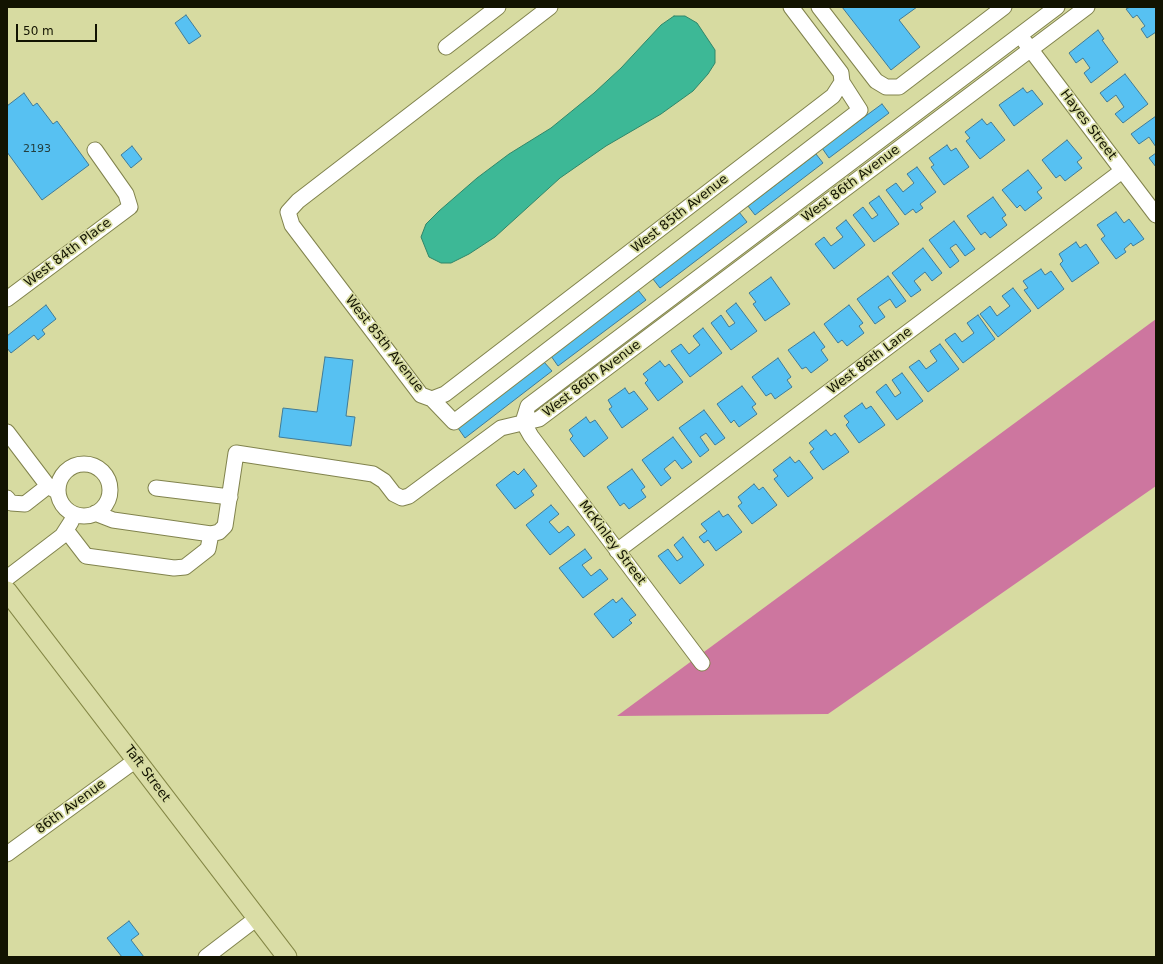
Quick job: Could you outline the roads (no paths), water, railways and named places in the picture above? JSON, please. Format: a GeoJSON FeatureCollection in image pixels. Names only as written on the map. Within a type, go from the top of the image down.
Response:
{"type":"FeatureCollection","features":[{"type":"Feature","properties":{"kind":"main road","name":"Taft Street"},"geometry":{"type":"LineString","coordinates":[[7,591],[287,957]]}},
{"type":"Feature","properties":{"kind":"street"},"geometry":{"type":"LineString","coordinates":[[446,47],[498,7]]}},
{"type":"Feature","properties":{"kind":"street","name":"West 85th Avenue"},"geometry":{"type":"LineString","coordinates":[[550,7],[298,201],[288,212],[292,225],[421,395],[432,399],[445,394],[833,96],[842,82]]}},
{"type":"Feature","properties":{"kind":"street"},"geometry":{"type":"LineString","coordinates":[[432,399],[454,422],[860,110],[842,82],[841,73],[791,7]]}},
{"type":"Feature","properties":{"kind":"street"},"geometry":{"type":"LineString","coordinates":[[819,7],[876,81],[886,87],[899,86],[1004,7]]}},
{"type":"Feature","properties":{"kind":"street","name":"West 86th Avenue"},"geometry":{"type":"LineString","coordinates":[[1057,7],[528,406],[523,422],[539,419],[1087,7]]}},
{"type":"Feature","properties":{"kind":"street","name":"Hayes Street"},"geometry":{"type":"LineString","coordinates":[[1019,35],[1156,215]]}},
{"type":"Feature","properties":{"kind":"street","name":"West 84th Place"},"geometry":{"type":"LineString","coordinates":[[7,299],[130,207],[126,194],[94,150]]}},
{"type":"Feature","properties":{"kind":"street","name":"West 86th Lane"},"geometry":{"type":"LineString","coordinates":[[618,551],[1122,171]]}},
{"type":"Feature","properties":{"kind":"street"},"geometry":{"type":"LineString","coordinates":[[95,513],[113,520],[211,534],[219,532],[225,526],[236,453],[373,474],[384,481],[394,494],[402,498],[409,496],[501,428],[523,422]]}},
{"type":"Feature","properties":{"kind":"street","name":"McKinley Street"},"geometry":{"type":"LineString","coordinates":[[523,422],[531,436],[702,663]]}},
{"type":"Feature","properties":{"kind":"street"},"geometry":{"type":"LineString","coordinates":[[7,432],[53,489],[64,506],[76,514],[89,515],[95,513],[107,501],[110,493],[110,484],[101,470],[93,465],[84,464],[68,469],[59,484],[53,489],[25,504],[11,503],[7,498]]}},
{"type":"Feature","properties":{"kind":"street"},"geometry":{"type":"LineString","coordinates":[[156,488],[230,497]]}},
{"type":"Feature","properties":{"kind":"street"},"geometry":{"type":"LineString","coordinates":[[7,578],[62,536],[76,514]]}},
{"type":"Feature","properties":{"kind":"street"},"geometry":{"type":"LineString","coordinates":[[66,530],[86,556],[174,568],[185,567],[208,548],[211,534]]}},
{"type":"Feature","properties":{"kind":"street","name":"86th Avenue"},"geometry":{"type":"LineString","coordinates":[[7,854],[136,760]]}},
{"type":"Feature","properties":{"kind":"street"},"geometry":{"type":"LineString","coordinates":[[206,957],[257,918]]}}]}
